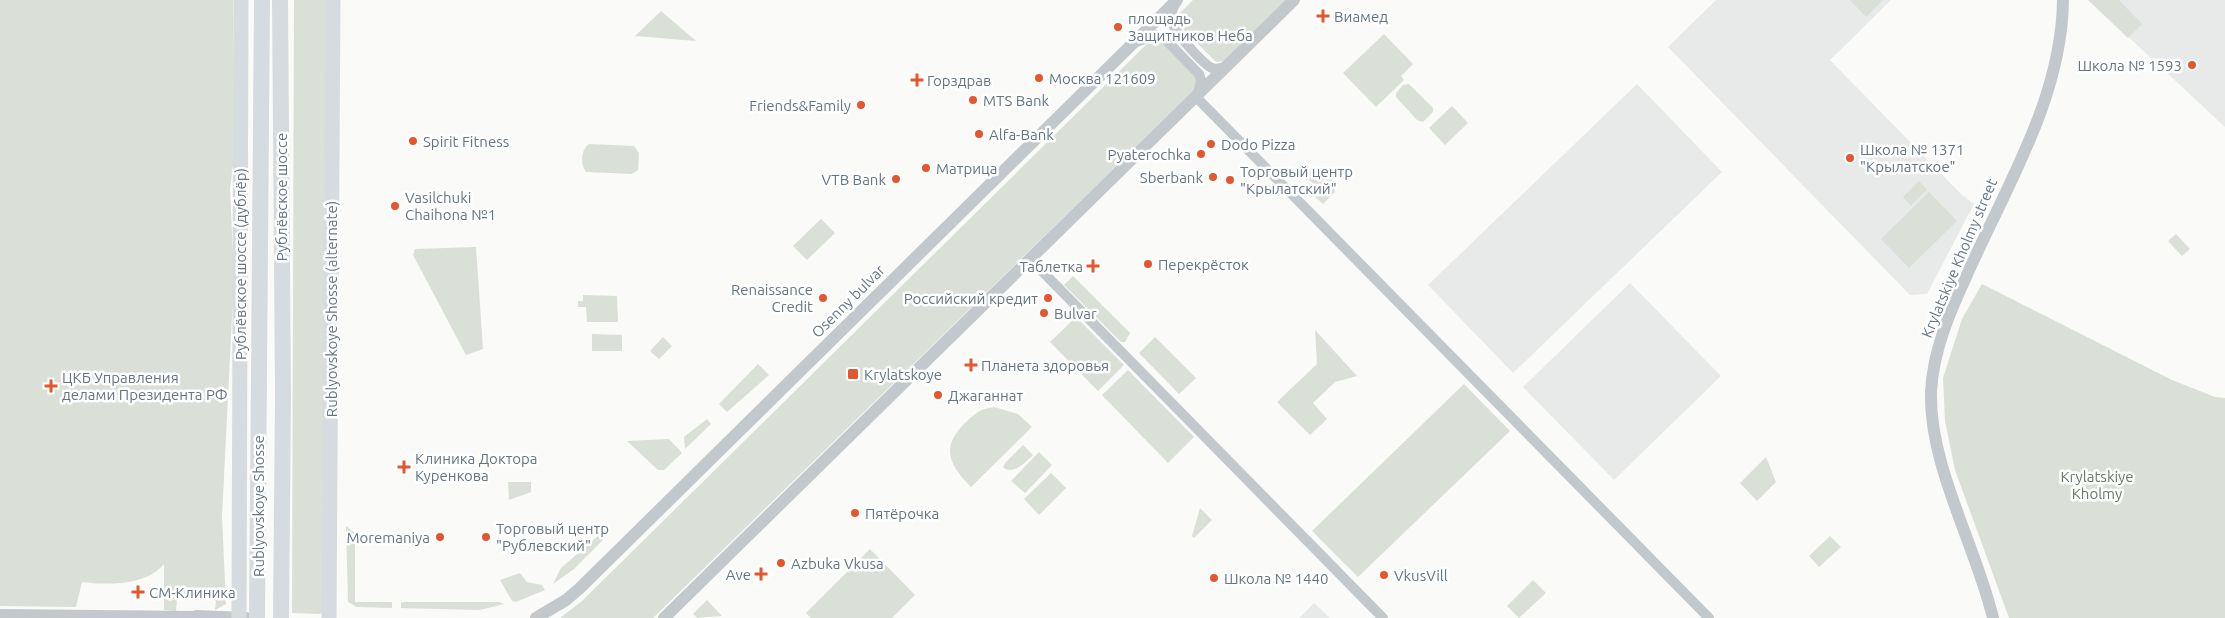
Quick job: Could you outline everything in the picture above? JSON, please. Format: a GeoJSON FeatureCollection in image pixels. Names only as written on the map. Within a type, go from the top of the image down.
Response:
{"type":"FeatureCollection","features":[{"type":"Feature","properties":{"kind":"main road","name":"Рублёвское шоссе (дублёр)"},"geometry":{"type":"LineString","coordinates":[[241,0],[241,618]]}},
{"type":"Feature","properties":{"kind":"main road","name":"Рублёвское шоссе"},"geometry":{"type":"LineString","coordinates":[[259,394],[262,0]]}},
{"type":"Feature","properties":{"kind":"main road","name":"Рублёвское шоссе"},"geometry":{"type":"LineString","coordinates":[[280,0],[283,394]]}},
{"type":"Feature","properties":{"kind":"main road","name":"Rublyovskoye Shosse (alternate)"},"geometry":{"type":"LineString","coordinates":[[329,618],[333,0]]}},
{"type":"Feature","properties":{"kind":"main road","name":"Rublyovskoye Shosse"},"geometry":{"type":"LineString","coordinates":[[257,618],[259,394]]}},
{"type":"Feature","properties":{"kind":"main road","name":"Rublyovskoye Shosse"},"geometry":{"type":"LineString","coordinates":[[281,618],[283,394]]}},
{"type":"Feature","properties":{"kind":"street"},"geometry":{"type":"LineString","coordinates":[[1177,0],[1171,15],[1177,33],[1212,67],[1221,68],[1230,62]]}},
{"type":"Feature","properties":{"kind":"street","name":"Osenny bulvar"},"geometry":{"type":"LineString","coordinates":[[536,618],[558,606],[579,589],[1177,0]]}},
{"type":"Feature","properties":{"kind":"street"},"geometry":{"type":"LineString","coordinates":[[664,618],[1294,0]]}},
{"type":"Feature","properties":{"kind":"street","name":"Krylatskiye Kholmy street"},"geometry":{"type":"LineString","coordinates":[[1993,618],[1980,571],[1948,482],[1938,446],[1931,393],[1934,362],[1951,310],[2043,105],[2057,62],[2063,0]]}},
{"type":"Feature","properties":{"kind":"street"},"geometry":{"type":"LineString","coordinates":[[1133,43],[1156,35],[1166,40],[1200,74],[1201,80],[1197,96]]}},
{"type":"Feature","properties":{"kind":"street"},"geometry":{"type":"LineString","coordinates":[[1197,96],[1709,618]]}},
{"type":"Feature","properties":{"kind":"street"},"geometry":{"type":"LineString","coordinates":[[1031,260],[1383,618]]}},
{"type":"Feature","properties":{"kind":"street"},"geometry":{"type":"LineString","coordinates":[[0,614],[241,618]]}},
{"type":"Feature","properties":{"kind":"shaded area","name":"Школа № 1371 \"Крылатское\""},"geometry":{"type":"Polygon","coordinates":[[[1716,0],[1891,0],[1830,60],[1961,194],[1974,204],[1927,294],[1910,295],[1668,47],[1716,0]]]}},
{"type":"Feature","properties":{"kind":"shaded area","name":"Школа № 1593"},"geometry":{"type":"Polygon","coordinates":[[[2094,0],[2225,0],[2225,127],[2093,4],[2094,0]]]}},
{"type":"Feature","properties":{"kind":"shaded area"},"geometry":{"type":"Polygon","coordinates":[[[1637,84],[1722,172],[1513,373],[1428,285],[1637,84]]]}},
{"type":"Feature","properties":{"kind":"shaded area"},"geometry":{"type":"Polygon","coordinates":[[[1630,283],[1721,376],[1614,480],[1523,387],[1630,283]]]}},
{"type":"Feature","properties":{"kind":"shaded area"},"geometry":{"type":"Polygon","coordinates":[[[1314,603],[1330,618],[1299,618],[1314,603]]]}},
{"type":"Feature","properties":{"kind":"green space"},"geometry":{"type":"Polygon","coordinates":[[[0,0],[233,0],[234,104],[233,165],[230,189],[234,276],[222,517],[226,604],[215,610],[216,601],[206,596],[196,595],[177,600],[176,611],[164,610],[164,564],[147,577],[137,580],[103,584],[82,582],[76,607],[0,606],[0,0]]]}},
{"type":"Feature","properties":{"kind":"green space"},"geometry":{"type":"Polygon","coordinates":[[[294,0],[326,0],[322,612],[320,614],[292,613],[294,0]]]}},
{"type":"Feature","properties":{"kind":"green space"},"geometry":{"type":"Polygon","coordinates":[[[1193,0],[1286,0],[1224,61],[1216,62],[1178,24],[1179,14],[1193,0]]]}},
{"type":"Feature","properties":{"kind":"green space"},"geometry":{"type":"Polygon","coordinates":[[[1850,0],[1883,0],[1866,17],[1850,0]]]}},
{"type":"Feature","properties":{"kind":"green space"},"geometry":{"type":"Polygon","coordinates":[[[2088,0],[2119,0],[2142,24],[2128,38],[2088,0]]]}},
{"type":"Feature","properties":{"kind":"green space"},"geometry":{"type":"Polygon","coordinates":[[[661,11],[696,41],[635,36],[661,11]]]}},
{"type":"Feature","properties":{"kind":"green space"},"geometry":{"type":"Polygon","coordinates":[[[1384,34],[1413,64],[1401,76],[1404,80],[1376,107],[1343,73],[1384,34]]]}},
{"type":"Feature","properties":{"kind":"green space"},"geometry":{"type":"Polygon","coordinates":[[[1159,39],[1196,75],[1197,87],[653,618],[560,618],[582,601],[1150,41],[1159,39]]]}},
{"type":"Feature","properties":{"kind":"green space"},"geometry":{"type":"Polygon","coordinates":[[[1409,84],[1433,108],[1433,112],[1423,122],[1417,120],[1396,97],[1396,93],[1403,85],[1409,84]]]}},
{"type":"Feature","properties":{"kind":"green space"},"geometry":{"type":"Polygon","coordinates":[[[1452,106],[1468,123],[1445,145],[1429,128],[1452,106]]]}},
{"type":"Feature","properties":{"kind":"green space"},"geometry":{"type":"Polygon","coordinates":[[[589,144],[634,146],[639,153],[638,170],[632,174],[586,172],[582,157],[586,146],[589,144]]]}},
{"type":"Feature","properties":{"kind":"green space"},"geometry":{"type":"Polygon","coordinates":[[[1313,168],[1326,180],[1331,175],[1335,192],[1323,204],[1313,194],[1318,188],[1305,176],[1313,168]]]}},
{"type":"Feature","properties":{"kind":"green space"},"geometry":{"type":"Polygon","coordinates":[[[1919,181],[1927,190],[1911,206],[1903,197],[1919,181]]]}},
{"type":"Feature","properties":{"kind":"green space"},"geometry":{"type":"Polygon","coordinates":[[[1929,192],[1957,221],[1909,268],[1881,239],[1929,192]]]}},
{"type":"Feature","properties":{"kind":"green space"},"geometry":{"type":"Polygon","coordinates":[[[821,219],[835,233],[807,260],[793,246],[821,219]]]}},
{"type":"Feature","properties":{"kind":"green space"},"geometry":{"type":"Polygon","coordinates":[[[2176,234],[2190,249],[2182,256],[2168,241],[2176,234]]]}},
{"type":"Feature","properties":{"kind":"green space"},"geometry":{"type":"Polygon","coordinates":[[[476,247],[483,349],[466,355],[413,255],[415,249],[476,247]]]}},
{"type":"Feature","properties":{"kind":"green space"},"geometry":{"type":"Polygon","coordinates":[[[1073,276],[1130,333],[1125,342],[1121,342],[1064,285],[1073,276]]]}},
{"type":"Feature","properties":{"kind":"green space","name":"Krylatskiye Kholmy"},"geometry":{"type":"Polygon","coordinates":[[[1982,284],[2172,380],[2215,397],[2225,398],[2225,618],[2009,618],[1955,470],[1945,421],[1943,378],[1962,319],[1982,284]]]}},
{"type":"Feature","properties":{"kind":"green space"},"geometry":{"type":"Polygon","coordinates":[[[583,295],[617,296],[618,322],[587,322],[586,307],[578,307],[578,301],[583,301],[583,295]]]}},
{"type":"Feature","properties":{"kind":"green space"},"geometry":{"type":"Polygon","coordinates":[[[1076,317],[1124,365],[1098,391],[1050,342],[1076,317]]]}},
{"type":"Feature","properties":{"kind":"green space"},"geometry":{"type":"Polygon","coordinates":[[[1315,330],[1357,376],[1335,382],[1313,403],[1327,419],[1310,435],[1277,402],[1317,364],[1315,330]]]}},
{"type":"Feature","properties":{"kind":"green space"},"geometry":{"type":"Polygon","coordinates":[[[592,334],[622,335],[622,351],[592,351],[592,334]]]}},
{"type":"Feature","properties":{"kind":"green space"},"geometry":{"type":"Polygon","coordinates":[[[663,337],[672,346],[659,359],[650,351],[663,337]]]}},
{"type":"Feature","properties":{"kind":"green space"},"geometry":{"type":"Polygon","coordinates":[[[1155,337],[1196,378],[1179,394],[1139,353],[1155,337]]]}},
{"type":"Feature","properties":{"kind":"green space"},"geometry":{"type":"Polygon","coordinates":[[[758,364],[769,375],[727,412],[719,404],[758,364]]]}},
{"type":"Feature","properties":{"kind":"green space"},"geometry":{"type":"Polygon","coordinates":[[[1128,370],[1194,437],[1168,463],[1102,395],[1128,370]]]}},
{"type":"Feature","properties":{"kind":"green space"},"geometry":{"type":"Polygon","coordinates":[[[1464,384],[1510,431],[1358,577],[1312,531],[1464,384]]]}},
{"type":"Feature","properties":{"kind":"green space"},"geometry":{"type":"Polygon","coordinates":[[[994,407],[1018,414],[1032,427],[971,487],[953,464],[950,449],[952,441],[964,424],[974,415],[994,407]]]}},
{"type":"Feature","properties":{"kind":"green space"},"geometry":{"type":"Polygon","coordinates":[[[707,419],[711,424],[685,449],[684,437],[707,419]]]}},
{"type":"Feature","properties":{"kind":"green space"},"geometry":{"type":"Polygon","coordinates":[[[669,439],[682,453],[664,470],[658,470],[627,441],[669,439]]]}},
{"type":"Feature","properties":{"kind":"green space"},"geometry":{"type":"Polygon","coordinates":[[[1023,445],[1033,455],[1015,469],[1011,470],[1003,467],[1005,463],[1023,445]]]}},
{"type":"Feature","properties":{"kind":"green space"},"geometry":{"type":"Polygon","coordinates":[[[1039,452],[1052,465],[1025,493],[1011,481],[1039,452]]]}},
{"type":"Feature","properties":{"kind":"green space"},"geometry":{"type":"Polygon","coordinates":[[[1766,457],[1776,482],[1757,501],[1740,483],[1766,457]]]}},
{"type":"Feature","properties":{"kind":"green space"},"geometry":{"type":"Polygon","coordinates":[[[1051,473],[1066,488],[1039,515],[1024,499],[1051,473]]]}},
{"type":"Feature","properties":{"kind":"green space"},"geometry":{"type":"Polygon","coordinates":[[[508,482],[531,482],[531,492],[509,500],[508,482]]]}},
{"type":"Feature","properties":{"kind":"green space"},"geometry":{"type":"Polygon","coordinates":[[[1200,508],[1212,520],[1194,538],[1192,536],[1200,508]]]}},
{"type":"Feature","properties":{"kind":"green space"},"geometry":{"type":"Polygon","coordinates":[[[346,526],[355,533],[355,602],[392,602],[392,608],[357,607],[348,602],[346,526]]]}},
{"type":"Feature","properties":{"kind":"green space"},"geometry":{"type":"Polygon","coordinates":[[[601,533],[604,536],[602,541],[574,569],[553,584],[561,568],[601,533]]]}},
{"type":"Feature","properties":{"kind":"green space"},"geometry":{"type":"Polygon","coordinates":[[[1830,536],[1841,547],[1819,567],[1809,556],[1830,536]]]}},
{"type":"Feature","properties":{"kind":"green space"},"geometry":{"type":"Polygon","coordinates":[[[870,549],[915,595],[892,618],[811,618],[806,613],[870,549]]]}},
{"type":"Feature","properties":{"kind":"green space"},"geometry":{"type":"Polygon","coordinates":[[[520,573],[527,582],[542,585],[545,590],[516,602],[512,601],[500,580],[520,573]]]}},
{"type":"Feature","properties":{"kind":"green space"},"geometry":{"type":"Polygon","coordinates":[[[1533,580],[1546,593],[1519,618],[1507,606],[1533,580]]]}},
{"type":"Feature","properties":{"kind":"green space"},"geometry":{"type":"Polygon","coordinates":[[[707,600],[722,616],[697,618],[693,614],[707,600]]]}},
{"type":"Feature","properties":{"kind":"green space"},"geometry":{"type":"Polygon","coordinates":[[[499,602],[504,604],[480,610],[401,608],[401,603],[499,602]]]}},
{"type":"Feature","properties":{"kind":"place","name":"Виамед"},"geometry":{"type":"Point","coordinates":[1323,16]}},
{"type":"Feature","properties":{"kind":"place","name":"площадь Защитников Неба"},"geometry":{"type":"Point","coordinates":[1118,27]}},
{"type":"Feature","properties":{"kind":"place","name":"Школа № 1593"},"geometry":{"type":"Point","coordinates":[2192,65]}},
{"type":"Feature","properties":{"kind":"place","name":"Москва 121609"},"geometry":{"type":"Point","coordinates":[1039,78]}},
{"type":"Feature","properties":{"kind":"place","name":"Горздрав"},"geometry":{"type":"Point","coordinates":[917,80]}},
{"type":"Feature","properties":{"kind":"place","name":"MTS Bank"},"geometry":{"type":"Point","coordinates":[973,100]}},
{"type":"Feature","properties":{"kind":"place","name":"Friends&Family"},"geometry":{"type":"Point","coordinates":[861,105]}},
{"type":"Feature","properties":{"kind":"place","name":"Alfa-Bank"},"geometry":{"type":"Point","coordinates":[979,134]}},
{"type":"Feature","properties":{"kind":"place","name":"Spirit Fitness"},"geometry":{"type":"Point","coordinates":[413,141]}},
{"type":"Feature","properties":{"kind":"place","name":"Dodo Pizza"},"geometry":{"type":"Point","coordinates":[1211,144]}},
{"type":"Feature","properties":{"kind":"place","name":"Pyaterochka"},"geometry":{"type":"Point","coordinates":[1201,154]}},
{"type":"Feature","properties":{"kind":"place","name":"Школа № 1371 \"Крылатское\""},"geometry":{"type":"Point","coordinates":[1850,158]}},
{"type":"Feature","properties":{"kind":"place","name":"Матрица"},"geometry":{"type":"Point","coordinates":[926,168]}},
{"type":"Feature","properties":{"kind":"place","name":"Sberbank"},"geometry":{"type":"Point","coordinates":[1213,177]}},
{"type":"Feature","properties":{"kind":"place","name":"VTB Bank"},"geometry":{"type":"Point","coordinates":[896,179]}},
{"type":"Feature","properties":{"kind":"place","name":"Торговый центр \"Крылатский\""},"geometry":{"type":"Point","coordinates":[1230,180]}},
{"type":"Feature","properties":{"kind":"place","name":"Vasilchuki Chaihona №1"},"geometry":{"type":"Point","coordinates":[395,206]}},
{"type":"Feature","properties":{"kind":"place","name":"Перекрёсток"},"geometry":{"type":"Point","coordinates":[1148,264]}},
{"type":"Feature","properties":{"kind":"place","name":"Таблетка"},"geometry":{"type":"Point","coordinates":[1093,266]}},
{"type":"Feature","properties":{"kind":"place","name":"Renaissance Credit"},"geometry":{"type":"Point","coordinates":[823,298]}},
{"type":"Feature","properties":{"kind":"place","name":"Российский кредит"},"geometry":{"type":"Point","coordinates":[1048,298]}},
{"type":"Feature","properties":{"kind":"place","name":"Bulvar"},"geometry":{"type":"Point","coordinates":[1044,313]}},
{"type":"Feature","properties":{"kind":"place","name":"Планета здоровья"},"geometry":{"type":"Point","coordinates":[971,365]}},
{"type":"Feature","properties":{"kind":"place","name":"Krylatskoye"},"geometry":{"type":"Point","coordinates":[853,374]}},
{"type":"Feature","properties":{"kind":"place","name":"ЦКБ Управления делами Президента РФ"},"geometry":{"type":"Point","coordinates":[51,386]}},
{"type":"Feature","properties":{"kind":"place","name":"Джаганнат"},"geometry":{"type":"Point","coordinates":[938,395]}},
{"type":"Feature","properties":{"kind":"place","name":"Клиника Доктора Куренкова"},"geometry":{"type":"Point","coordinates":[404,467]}},
{"type":"Feature","properties":{"kind":"place","name":"Пятёрочка"},"geometry":{"type":"Point","coordinates":[855,513]}},
{"type":"Feature","properties":{"kind":"place","name":"Moremaniya"},"geometry":{"type":"Point","coordinates":[440,537]}},
{"type":"Feature","properties":{"kind":"place","name":"Торговый центр \"Рублевский\""},"geometry":{"type":"Point","coordinates":[486,537]}},
{"type":"Feature","properties":{"kind":"place","name":"Azbuka Vkusa"},"geometry":{"type":"Point","coordinates":[781,563]}},
{"type":"Feature","properties":{"kind":"place","name":"Ave"},"geometry":{"type":"Point","coordinates":[761,574]}},
{"type":"Feature","properties":{"kind":"place","name":"VkusVill"},"geometry":{"type":"Point","coordinates":[1384,575]}},
{"type":"Feature","properties":{"kind":"place","name":"Школа № 1440"},"geometry":{"type":"Point","coordinates":[1214,578]}},
{"type":"Feature","properties":{"kind":"place","name":"СМ-Клиника"},"geometry":{"type":"Point","coordinates":[138,592]}}]}
